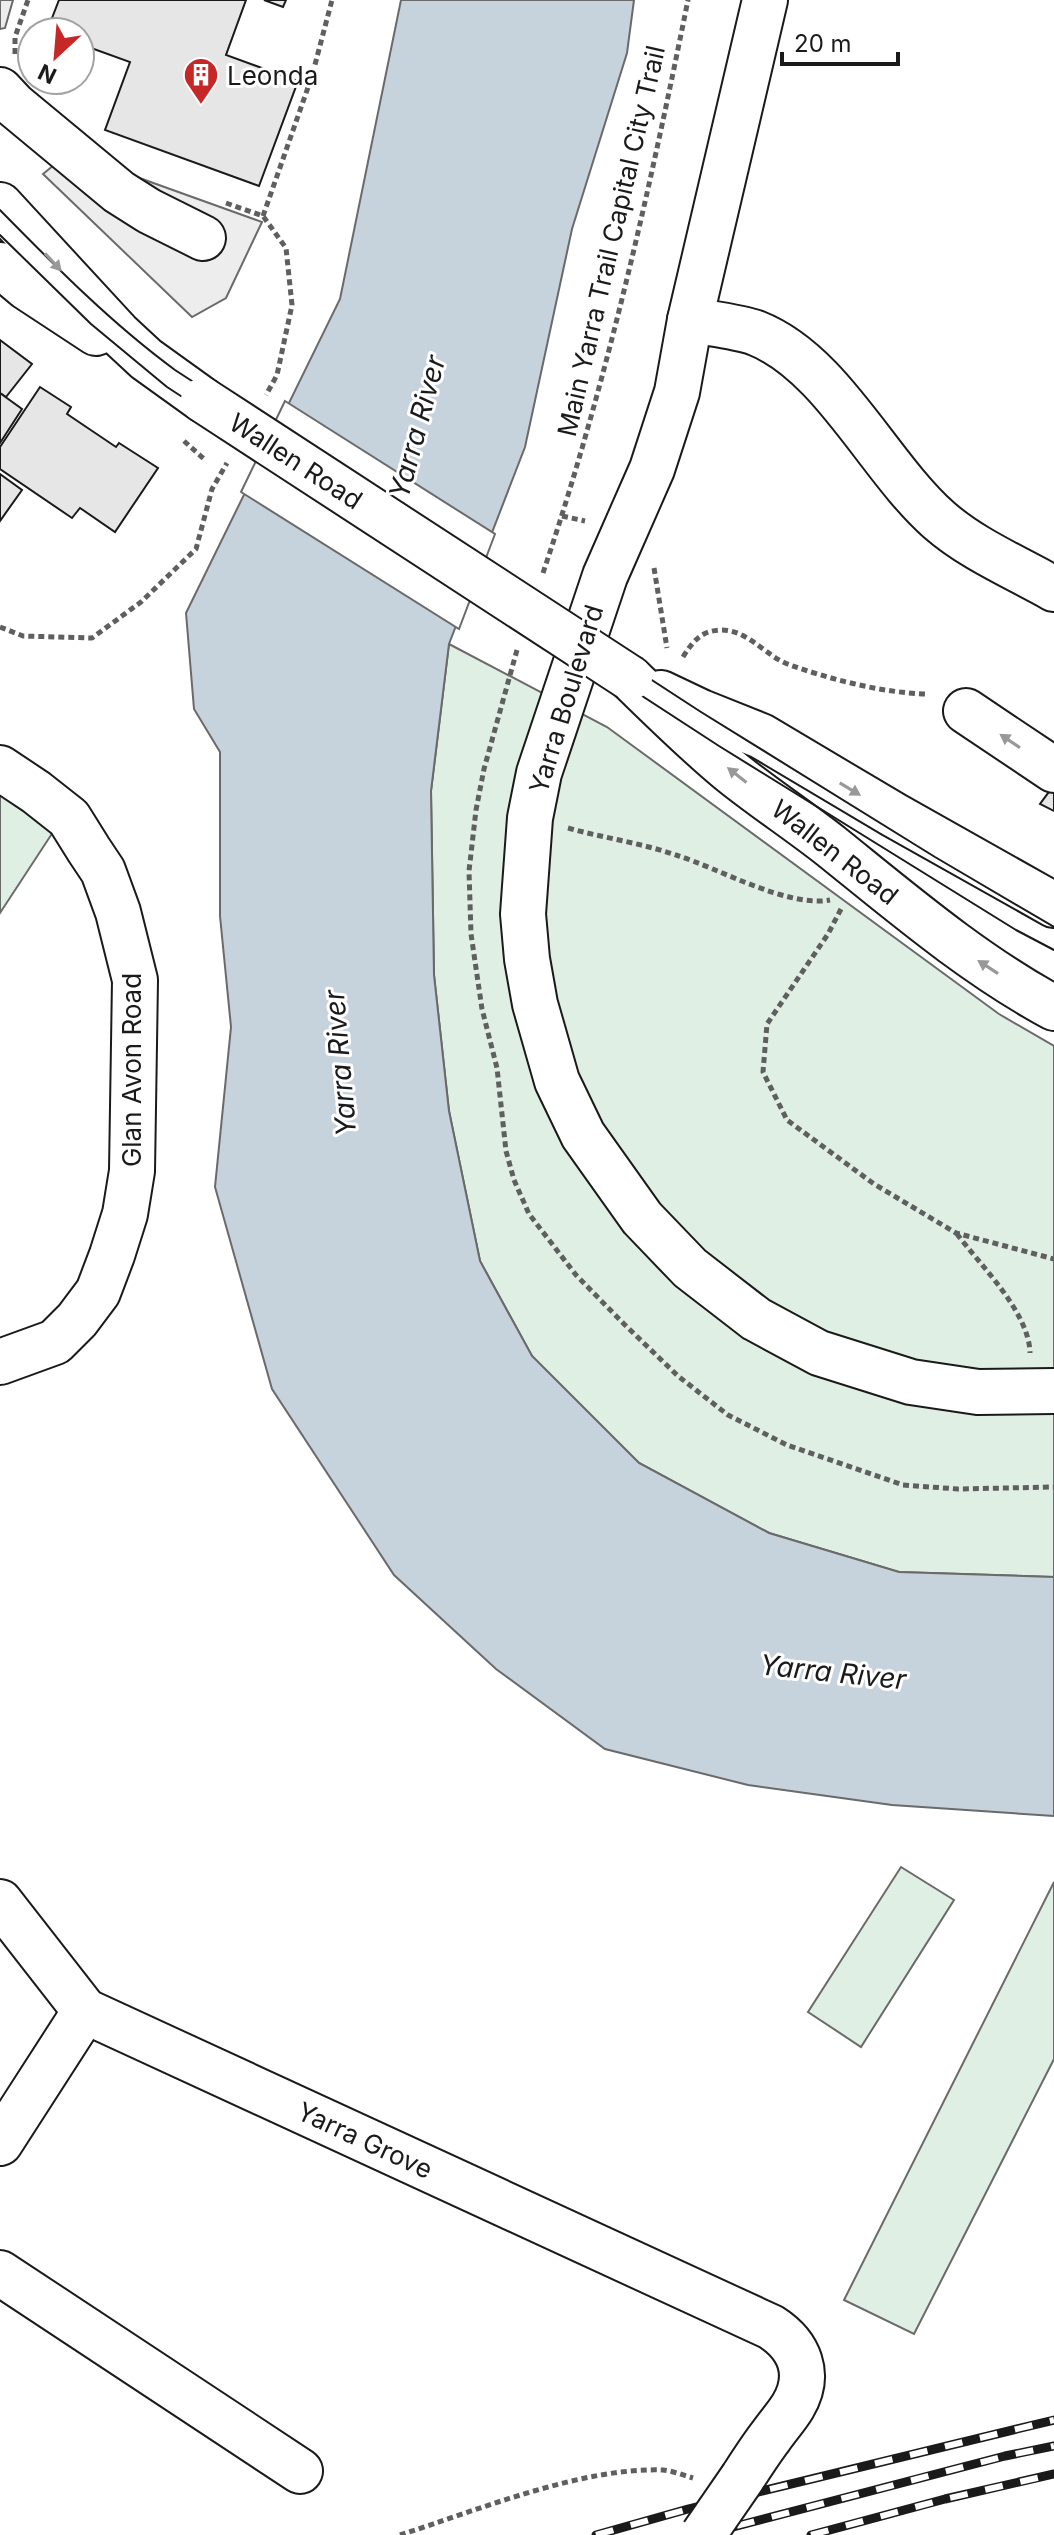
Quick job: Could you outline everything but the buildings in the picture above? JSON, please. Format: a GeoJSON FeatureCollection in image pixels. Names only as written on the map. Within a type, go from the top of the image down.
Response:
{"type":"FeatureCollection","features":[{"type":"Feature","properties":{"kind":"street","name":"Yarra Boulevard"},"geometry":{"type":"LineString","coordinates":[[765,0],[690,320],[677,392],[652,469],[605,576],[550,735],[530,818],[523,914],[535,1004],[557,1081],[583,1135],[642,1218],[690,1268],[756,1319],[819,1353],[911,1382],[978,1392],[1042,1391]]}},
{"type":"Feature","properties":{"kind":"street"},"geometry":{"type":"LineString","coordinates":[[5,103],[119,192],[203,238]]}},
{"type":"Feature","properties":{"kind":"street","name":"Wallen Road"},"geometry":{"type":"LineString","coordinates":[[0,205],[118,333],[146,359],[203,400]]}},
{"type":"Feature","properties":{"kind":"street","name":"Wallen Road"},"geometry":{"type":"LineString","coordinates":[[0,265],[58,309],[630,678],[761,736],[1054,905]]}},
{"type":"Feature","properties":{"kind":"street"},"geometry":{"type":"LineString","coordinates":[[690,320],[754,333],[788,350],[846,410],[892,469],[939,520],[968,542],[1054,589]]}},
{"type":"Feature","properties":{"kind":"street","name":"Wallen Road"},"geometry":{"type":"LineString","coordinates":[[630,678],[685,732],[731,771],[830,845],[917,918],[959,949],[1054,1008]]}},
{"type":"Feature","properties":{"kind":"street"},"geometry":{"type":"LineString","coordinates":[[955,702],[1054,770]]}},
{"type":"Feature","properties":{"kind":"street","name":"Glan Avon Road"},"geometry":{"type":"LineString","coordinates":[[0,768],[69,818],[103,871],[118,912],[135,980],[132,1171],[125,1214],[112,1255],[98,1292],[55,1342],[0,1362]]}},
{"type":"Feature","properties":{"kind":"street","name":"Yarra Grove"},"geometry":{"type":"LineString","coordinates":[[0,1902],[85,2011],[785,2336],[799,2353],[802,2386],[794,2405],[703,2535]]}},
{"type":"Feature","properties":{"kind":"street"},"geometry":{"type":"LineString","coordinates":[[0,2143],[85,2011]]}},
{"type":"Feature","properties":{"kind":"street"},"geometry":{"type":"LineString","coordinates":[[0,2273],[300,2471]]}},
{"type":"Feature","properties":{"kind":"path"},"geometry":{"type":"LineString","coordinates":[[263,216],[312,76],[332,0]]}},
{"type":"Feature","properties":{"kind":"path","name":"Main Yarra Trail Capital City Trail"},"geometry":{"type":"LineString","coordinates":[[570,491],[605,365],[659,144],[688,0]]}},
{"type":"Feature","properties":{"kind":"path"},"geometry":{"type":"LineString","coordinates":[[683,657],[694,639],[705,632],[722,630],[737,633],[789,665],[864,686],[955,702]]}},
{"type":"Feature","properties":{"kind":"path"},"geometry":{"type":"LineString","coordinates":[[663,636],[667,648]]}},
{"type":"Feature","properties":{"kind":"path"},"geometry":{"type":"LineString","coordinates":[[530,818],[675,854],[785,896],[821,902],[834,900]]}},
{"type":"Feature","properties":{"kind":"path"},"geometry":{"type":"LineString","coordinates":[[847,897],[828,934],[767,1024],[763,1072],[787,1120],[874,1184],[956,1233],[1054,1259]]}},
{"type":"Feature","properties":{"kind":"path"},"geometry":{"type":"LineString","coordinates":[[502,1112],[506,1151],[514,1180],[529,1214],[576,1275],[624,1324],[678,1376],[728,1415],[787,1445],[903,1485],[958,1489],[1054,1487]]}},
{"type":"Feature","properties":{"kind":"path"},"geometry":{"type":"LineString","coordinates":[[956,1233],[1016,1310],[1042,1391]]}},
{"type":"Feature","properties":{"kind":"path"},"geometry":{"type":"LineString","coordinates":[[400,2535],[565,2483],[623,2471],[666,2470],[705,2481],[743,2477]]}},
{"type":"Feature","properties":{"kind":"green space"},"geometry":{"type":"Polygon","coordinates":[[[449,644],[607,727],[999,1014],[1054,1046],[1054,1577],[899,1572],[769,1533],[639,1463],[532,1356],[480,1261],[449,1111],[434,975],[431,791],[449,644]]]}},
{"type":"Feature","properties":{"kind":"green space"},"geometry":{"type":"Polygon","coordinates":[[[0,768],[57,826],[0,913],[0,768]]]}},
{"type":"Feature","properties":{"kind":"green space"},"geometry":{"type":"Polygon","coordinates":[[[901,1867],[954,1900],[861,2047],[808,2012],[901,1867]]]}},
{"type":"Feature","properties":{"kind":"green space"},"geometry":{"type":"Polygon","coordinates":[[[1054,1882],[1054,2059],[914,2334],[844,2300],[1054,1882]]]}},
{"type":"Feature","properties":{"kind":"shaded area"},"geometry":{"type":"Polygon","coordinates":[[[0,0],[13,0],[5,28],[0,29],[0,0]]]}},
{"type":"Feature","properties":{"kind":"shaded area"},"geometry":{"type":"Polygon","coordinates":[[[83,141],[120,171],[262,222],[226,298],[192,317],[43,174],[83,141]]]}},
{"type":"Feature","properties":{"kind":"water","name":"Yarra River"},"geometry":{"type":"Polygon","coordinates":[[[401,0],[634,0],[627,53],[572,229],[525,447],[449,644],[431,791],[434,975],[449,1111],[480,1261],[532,1356],[639,1463],[769,1533],[899,1572],[1054,1577],[1054,1816],[892,1805],[748,1785],[605,1749],[496,1669],[394,1575],[272,1389],[215,1187],[231,1027],[220,916],[220,752],[194,709],[186,613],[340,299],[401,0]]]}},
{"type":"Feature","properties":{"kind":"pier"},"geometry":{"type":"Polygon","coordinates":[[[285,401],[495,534],[459,629],[241,492],[285,401]]]}},
{"type":"Feature","properties":{"kind":"tram line"},"geometry":{"type":"LineString","coordinates":[[0,210],[106,314],[175,370],[701,712],[1054,927]]}},
{"type":"Feature","properties":{"kind":"tram line"},"geometry":{"type":"LineString","coordinates":[[0,235],[91,324],[167,387],[719,746],[1016,930],[1054,950]]}},
{"type":"Feature","properties":{"kind":"railway"},"geometry":{"type":"LineString","coordinates":[[596,2535],[688,2509],[1054,2420]]}},
{"type":"Feature","properties":{"kind":"railway"},"geometry":{"type":"LineString","coordinates":[[702,2535],[1054,2446]]}},
{"type":"Feature","properties":{"kind":"railway"},"geometry":{"type":"LineString","coordinates":[[811,2535],[1054,2474]]}},
{"type":"Feature","properties":{"kind":"place","name":"Leonda"},"geometry":{"type":"Point","coordinates":[201,106]}}]}
